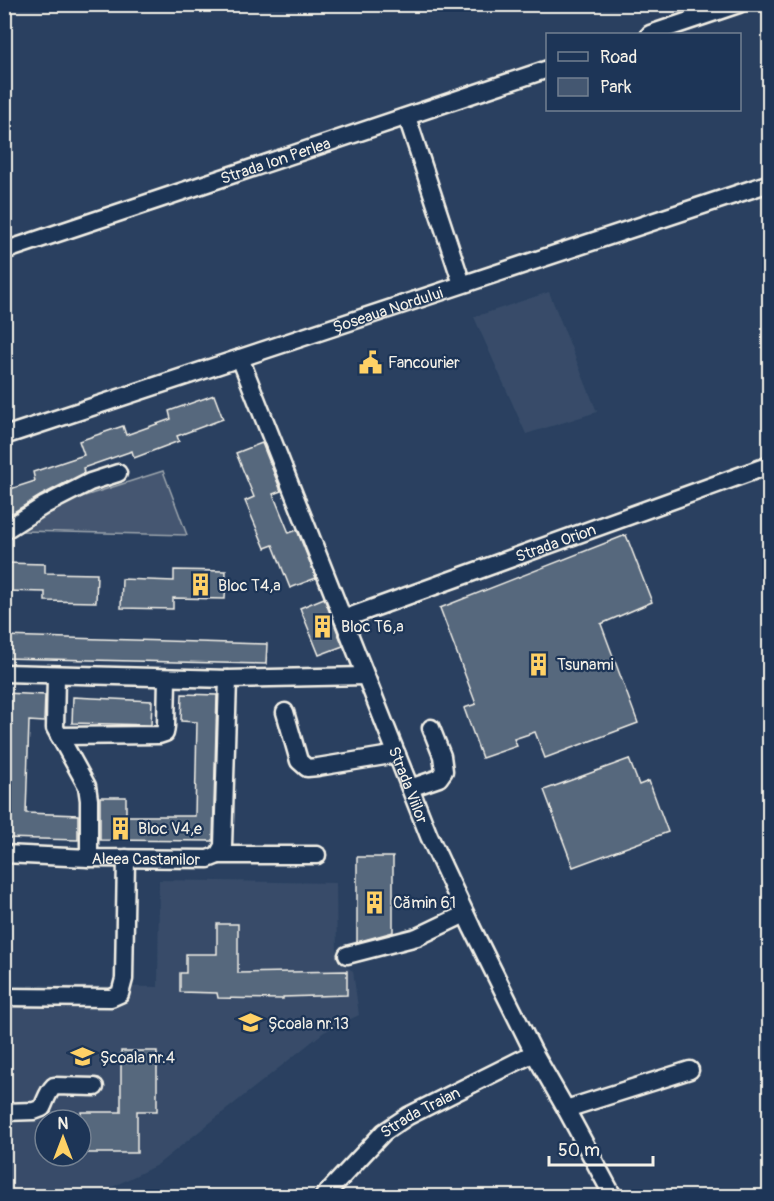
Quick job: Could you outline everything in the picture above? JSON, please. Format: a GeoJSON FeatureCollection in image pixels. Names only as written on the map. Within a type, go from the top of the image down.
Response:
{"type":"FeatureCollection","features":[{"type":"Feature","properties":{"kind":"street"},"geometry":{"type":"LineString","coordinates":[[653,33],[739,4]]}},
{"type":"Feature","properties":{"kind":"street","name":"Strada Ion Perlea"},"geometry":{"type":"LineString","coordinates":[[4,251],[546,70]]}},
{"type":"Feature","properties":{"kind":"street"},"geometry":{"type":"LineString","coordinates":[[407,117],[462,284]]}},
{"type":"Feature","properties":{"kind":"street","name":"Șoseaua Nordului"},"geometry":{"type":"LineString","coordinates":[[4,435],[770,183]]}},
{"type":"Feature","properties":{"kind":"street","name":"Strada Viilor"},"geometry":{"type":"LineString","coordinates":[[240,358],[429,836],[534,1053],[613,1197]]}},
{"type":"Feature","properties":{"kind":"street","name":"Strada Orion"},"geometry":{"type":"LineString","coordinates":[[343,619],[770,465]]}},
{"type":"Feature","properties":{"kind":"street"},"geometry":{"type":"LineString","coordinates":[[4,531],[45,505],[90,482],[117,473]]}},
{"type":"Feature","properties":{"kind":"street"},"geometry":{"type":"LineString","coordinates":[[4,673],[228,679],[365,676]]}},
{"type":"Feature","properties":{"kind":"street"},"geometry":{"type":"LineString","coordinates":[[56,675],[55,728],[87,786],[89,858]]}},
{"type":"Feature","properties":{"kind":"street"},"geometry":{"type":"LineString","coordinates":[[59,736],[159,735],[165,733],[167,678]]}},
{"type":"Feature","properties":{"kind":"street","name":"Aleea Castanilor"},"geometry":{"type":"LineString","coordinates":[[4,854],[89,858],[208,859],[218,855],[223,846],[228,679]]}},
{"type":"Feature","properties":{"kind":"street"},"geometry":{"type":"LineString","coordinates":[[285,712],[299,760],[307,768],[397,754]]}},
{"type":"Feature","properties":{"kind":"street"},"geometry":{"type":"LineString","coordinates":[[410,788],[439,777],[444,771],[442,756],[431,728]]}},
{"type":"Feature","properties":{"kind":"street"},"geometry":{"type":"LineString","coordinates":[[218,855],[317,855]]}},
{"type":"Feature","properties":{"kind":"street"},"geometry":{"type":"LineString","coordinates":[[4,997],[111,998],[120,994],[124,979],[126,858]]}},
{"type":"Feature","properties":{"kind":"street"},"geometry":{"type":"LineString","coordinates":[[347,955],[417,937],[465,914]]}},
{"type":"Feature","properties":{"kind":"street","name":"Strada Traian"},"geometry":{"type":"LineString","coordinates":[[324,1197],[384,1132],[408,1116],[534,1053]]}},
{"type":"Feature","properties":{"kind":"street"},"geometry":{"type":"LineString","coordinates":[[566,1109],[690,1071]]}},
{"type":"Feature","properties":{"kind":"street"},"geometry":{"type":"LineString","coordinates":[[4,1112],[34,1111],[42,1108],[48,1092],[54,1086],[94,1087]]}},
{"type":"Feature","properties":{"kind":"shaded area"},"geometry":{"type":"Polygon","coordinates":[[[549,292],[597,412],[526,434],[474,317],[549,292]]]}},
{"type":"Feature","properties":{"kind":"shaded area"},"geometry":{"type":"Polygon","coordinates":[[[159,880],[336,883],[337,961],[353,971],[359,1015],[324,1032],[157,1165],[94,1196],[5,1196],[8,1005],[28,1004],[28,985],[158,987],[159,880]]]}},
{"type":"Feature","properties":{"kind":"green space"},"geometry":{"type":"Polygon","coordinates":[[[163,471],[187,535],[23,531],[23,526],[47,508],[163,471]]]}},
{"type":"Feature","properties":{"kind":"building"},"geometry":{"type":"Polygon","coordinates":[[[214,395],[223,419],[177,436],[179,441],[134,458],[132,451],[83,468],[84,473],[14,512],[4,515],[4,491],[35,481],[33,472],[84,455],[79,441],[123,426],[126,435],[171,419],[169,411],[214,395]]]}},
{"type":"Feature","properties":{"kind":"building"},"geometry":{"type":"Polygon","coordinates":[[[262,443],[281,491],[273,494],[289,533],[297,530],[316,578],[290,588],[273,545],[265,548],[245,501],[254,497],[236,453],[262,443]]]}},
{"type":"Feature","properties":{"kind":"building","name":"Tsunami"},"geometry":{"type":"Polygon","coordinates":[[[626,535],[652,602],[601,624],[638,723],[545,758],[535,732],[514,739],[517,746],[482,758],[464,708],[476,704],[440,608],[626,535]]]}},
{"type":"Feature","properties":{"kind":"building"},"geometry":{"type":"Polygon","coordinates":[[[4,563],[45,564],[45,573],[97,574],[96,602],[45,601],[45,592],[4,591],[4,563]]]}},
{"type":"Feature","properties":{"kind":"building"},"geometry":{"type":"Polygon","coordinates":[[[174,570],[226,571],[225,599],[173,598],[173,609],[121,608],[122,579],[174,581],[174,570]]]}},
{"type":"Feature","properties":{"kind":"building","name":"Bloc T6,a"},"geometry":{"type":"Polygon","coordinates":[[[324,598],[343,646],[319,655],[300,608],[324,598]]]}},
{"type":"Feature","properties":{"kind":"building"},"geometry":{"type":"Polygon","coordinates":[[[4,636],[267,644],[266,664],[4,658],[4,636]]]}},
{"type":"Feature","properties":{"kind":"building"},"geometry":{"type":"Polygon","coordinates":[[[5,693],[45,695],[44,722],[29,721],[26,813],[78,815],[78,840],[4,838],[5,693]]]}},
{"type":"Feature","properties":{"kind":"building"},"geometry":{"type":"Polygon","coordinates":[[[182,694],[217,695],[213,841],[100,840],[100,797],[126,797],[126,816],[195,816],[197,722],[181,721],[182,694]]]}},
{"type":"Feature","properties":{"kind":"building"},"geometry":{"type":"Polygon","coordinates":[[[73,697],[152,701],[151,725],[72,723],[73,697]]]}},
{"type":"Feature","properties":{"kind":"building"},"geometry":{"type":"Polygon","coordinates":[[[629,759],[639,785],[649,781],[668,832],[573,867],[544,790],[629,759]]]}},
{"type":"Feature","properties":{"kind":"building","name":"Cămin 61"},"geometry":{"type":"Polygon","coordinates":[[[357,857],[393,857],[393,932],[357,942],[357,857]]]}},
{"type":"Feature","properties":{"kind":"building"},"geometry":{"type":"Polygon","coordinates":[[[217,924],[238,924],[238,973],[347,971],[347,995],[283,997],[283,999],[218,998],[217,993],[180,992],[180,973],[186,973],[186,954],[217,954],[217,924]]]}},
{"type":"Feature","properties":{"kind":"building"},"geometry":{"type":"Polygon","coordinates":[[[121,1051],[157,1051],[157,1111],[137,1111],[137,1153],[93,1153],[93,1112],[121,1112],[121,1051]]]}},
{"type":"Feature","properties":{"kind":"place","name":"Fancourier"},"geometry":{"type":"Point","coordinates":[370,362]}},
{"type":"Feature","properties":{"kind":"place","name":"Bloc T4,a"},"geometry":{"type":"Point","coordinates":[200,585]}},
{"type":"Feature","properties":{"kind":"place","name":"Bloc T6,a"},"geometry":{"type":"Point","coordinates":[323,626]}},
{"type":"Feature","properties":{"kind":"place","name":"Tsunami"},"geometry":{"type":"Point","coordinates":[539,664]}},
{"type":"Feature","properties":{"kind":"place","name":"Bloc V4,e"},"geometry":{"type":"Point","coordinates":[120,828]}},
{"type":"Feature","properties":{"kind":"place","name":"Cămin 61"},"geometry":{"type":"Point","coordinates":[375,902]}},
{"type":"Feature","properties":{"kind":"place","name":"Școala nr.13"},"geometry":{"type":"Point","coordinates":[250,1023]}},
{"type":"Feature","properties":{"kind":"place","name":"Școala nr.4"},"geometry":{"type":"Point","coordinates":[82,1057]}}]}
